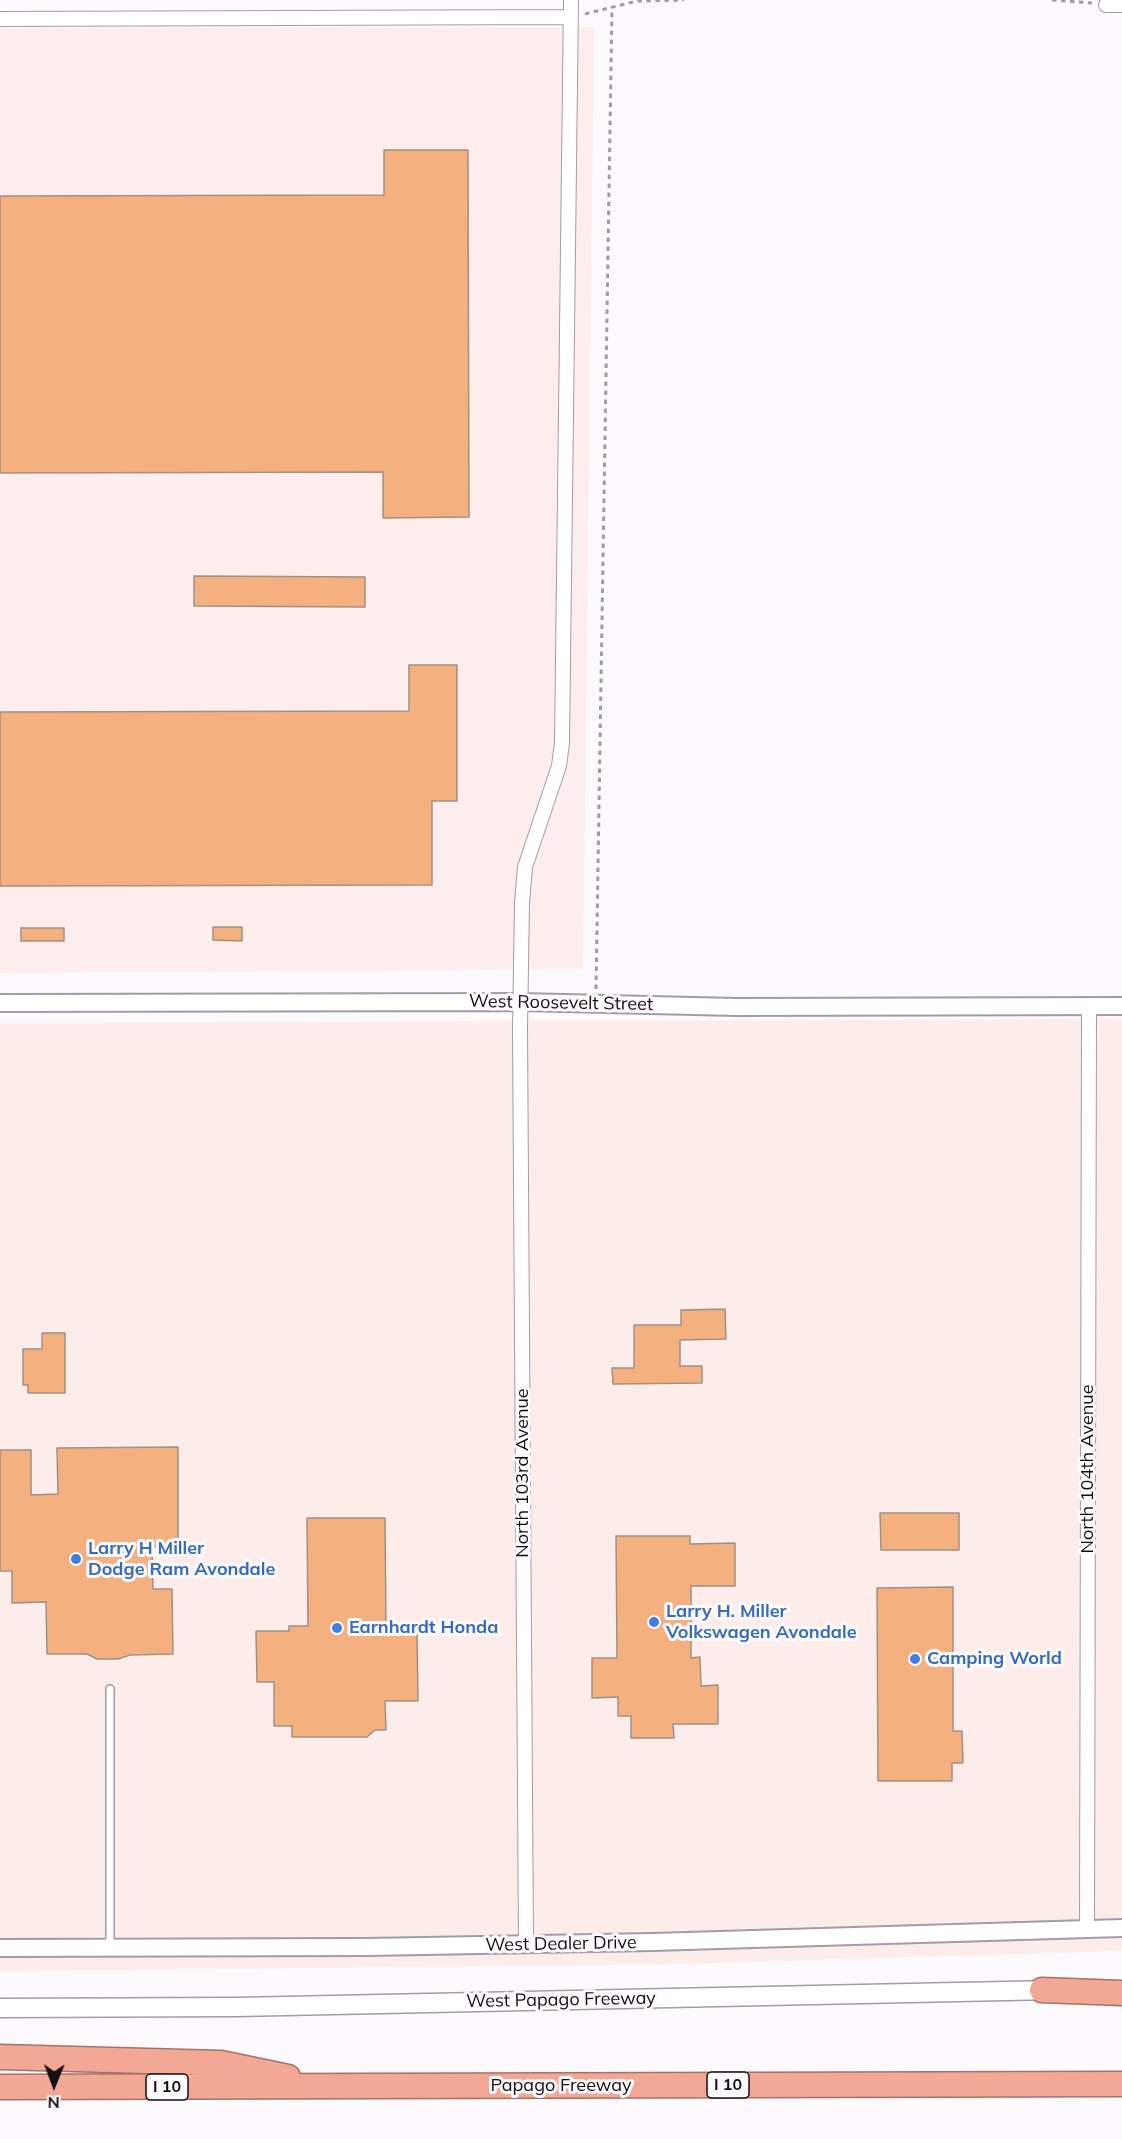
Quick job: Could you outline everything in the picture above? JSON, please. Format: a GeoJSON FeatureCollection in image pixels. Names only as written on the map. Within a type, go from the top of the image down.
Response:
{"type":"FeatureCollection","features":[{"type":"Feature","properties":{"kind":"highway"},"geometry":{"type":"LineString","coordinates":[[1042,1990],[1122,1993]]}},
{"type":"Feature","properties":{"kind":"highway"},"geometry":{"type":"LineString","coordinates":[[0,2057],[220,2063],[334,2087]]}},
{"type":"Feature","properties":{"kind":"highway","name":"Papago Freeway"},"geometry":{"type":"LineString","coordinates":[[0,2087],[1122,2084]]}},
{"type":"Feature","properties":{"kind":"main road","name":"West Papago Freeway"},"geometry":{"type":"LineString","coordinates":[[0,2008],[237,2007],[1122,1987]]}},
{"type":"Feature","properties":{"kind":"street"},"geometry":{"type":"LineString","coordinates":[[0,19],[571,17],[571,0]]}},
{"type":"Feature","properties":{"kind":"street"},"geometry":{"type":"LineString","coordinates":[[1106,5],[1122,4]]}},
{"type":"Feature","properties":{"kind":"street","name":"North 103rd Avenue"},"geometry":{"type":"LineString","coordinates":[[526,1944],[520,1002],[522,903],[525,867],[560,765],[562,734],[571,17]]}},
{"type":"Feature","properties":{"kind":"street","name":"West Roosevelt Street"},"geometry":{"type":"LineString","coordinates":[[0,1003],[520,1002],[737,1007],[1089,1008],[1122,1006]]}},
{"type":"Feature","properties":{"kind":"street","name":"North 104th Avenue"},"geometry":{"type":"LineString","coordinates":[[1087,1930],[1089,1008]]}},
{"type":"Feature","properties":{"kind":"street","name":"West Dealer Drive"},"geometry":{"type":"LineString","coordinates":[[0,1948],[526,1944],[1122,1928]]}},
{"type":"Feature","properties":{"kind":"lane"},"geometry":{"type":"LineString","coordinates":[[110,1689],[111,1948]]}},
{"type":"Feature","properties":{"kind":"path"},"geometry":{"type":"LineString","coordinates":[[571,17],[638,0],[684,0]]}},
{"type":"Feature","properties":{"kind":"path"},"geometry":{"type":"LineString","coordinates":[[1052,0],[1106,5]]}},
{"type":"Feature","properties":{"kind":"path"},"geometry":{"type":"LineString","coordinates":[[596,1003],[612,7]]}},
{"type":"Feature","properties":{"kind":"shaded area"},"geometry":{"type":"Polygon","coordinates":[[[594,27],[583,969],[0,973],[0,28],[594,27]]]}},
{"type":"Feature","properties":{"kind":"shaded area"},"geometry":{"type":"Polygon","coordinates":[[[1122,1019],[1122,1951],[644,1965],[0,1971],[0,1023],[1122,1019]]]}},
{"type":"Feature","properties":{"kind":"building"},"geometry":{"type":"Polygon","coordinates":[[[384,150],[468,150],[469,517],[383,518],[383,472],[0,473],[0,196],[384,195],[384,150]]]}},
{"type":"Feature","properties":{"kind":"building"},"geometry":{"type":"Polygon","coordinates":[[[194,576],[365,577],[365,607],[194,606],[194,576]]]}},
{"type":"Feature","properties":{"kind":"building"},"geometry":{"type":"Polygon","coordinates":[[[409,665],[457,665],[457,801],[432,801],[432,885],[0,886],[0,712],[409,711],[409,665]]]}},
{"type":"Feature","properties":{"kind":"building"},"geometry":{"type":"Polygon","coordinates":[[[213,927],[242,927],[242,941],[213,940],[213,927]]]}},
{"type":"Feature","properties":{"kind":"building"},"geometry":{"type":"Polygon","coordinates":[[[21,928],[64,928],[64,941],[21,941],[21,928]]]}},
{"type":"Feature","properties":{"kind":"building"},"geometry":{"type":"Polygon","coordinates":[[[725,1309],[726,1339],[680,1340],[680,1366],[702,1366],[702,1383],[613,1384],[612,1368],[634,1368],[634,1325],[681,1325],[681,1310],[725,1309]]]}},
{"type":"Feature","properties":{"kind":"building"},"geometry":{"type":"Polygon","coordinates":[[[42,1333],[65,1333],[65,1393],[28,1393],[28,1385],[23,1385],[23,1349],[42,1349],[42,1333]]]}},
{"type":"Feature","properties":{"kind":"building","name":"Larry H Miller Dodge Ram Avondale"},"geometry":{"type":"Polygon","coordinates":[[[178,1447],[178,1547],[152,1547],[153,1589],[172,1589],[173,1654],[130,1655],[118,1659],[97,1659],[87,1654],[47,1654],[46,1602],[12,1603],[12,1571],[0,1571],[0,1450],[31,1450],[31,1495],[58,1494],[57,1448],[178,1447]]]}},
{"type":"Feature","properties":{"kind":"building"},"geometry":{"type":"Polygon","coordinates":[[[880,1513],[959,1513],[959,1550],[881,1550],[880,1513]]]}},
{"type":"Feature","properties":{"kind":"building","name":"Earnhardt Honda"},"geometry":{"type":"Polygon","coordinates":[[[307,1518],[385,1518],[386,1631],[417,1631],[418,1701],[385,1701],[386,1730],[375,1730],[367,1737],[292,1737],[292,1726],[274,1726],[274,1682],[257,1682],[256,1631],[289,1631],[289,1626],[308,1626],[307,1518]]]}},
{"type":"Feature","properties":{"kind":"building","name":"Larry H. Miller Volkswagen Avondale"},"geometry":{"type":"Polygon","coordinates":[[[616,1536],[690,1536],[690,1544],[735,1543],[735,1586],[691,1586],[691,1658],[700,1657],[701,1686],[718,1685],[718,1724],[673,1724],[674,1738],[631,1738],[631,1716],[618,1716],[618,1697],[592,1698],[592,1658],[617,1658],[616,1536]]]}},
{"type":"Feature","properties":{"kind":"building","name":"Camping World"},"geometry":{"type":"Polygon","coordinates":[[[953,1587],[953,1731],[962,1731],[963,1763],[952,1763],[952,1781],[878,1781],[877,1588],[953,1587]]]}},
{"type":"Feature","properties":{"kind":"place","name":"Larry H Miller Dodge Ram Avondale"},"geometry":{"type":"Point","coordinates":[76,1559]}},
{"type":"Feature","properties":{"kind":"place","name":"Larry H. Miller Volkswagen Avondale"},"geometry":{"type":"Point","coordinates":[654,1622]}},
{"type":"Feature","properties":{"kind":"place","name":"Earnhardt Honda"},"geometry":{"type":"Point","coordinates":[337,1628]}},
{"type":"Feature","properties":{"kind":"place","name":"Camping World"},"geometry":{"type":"Point","coordinates":[915,1659]}}]}
